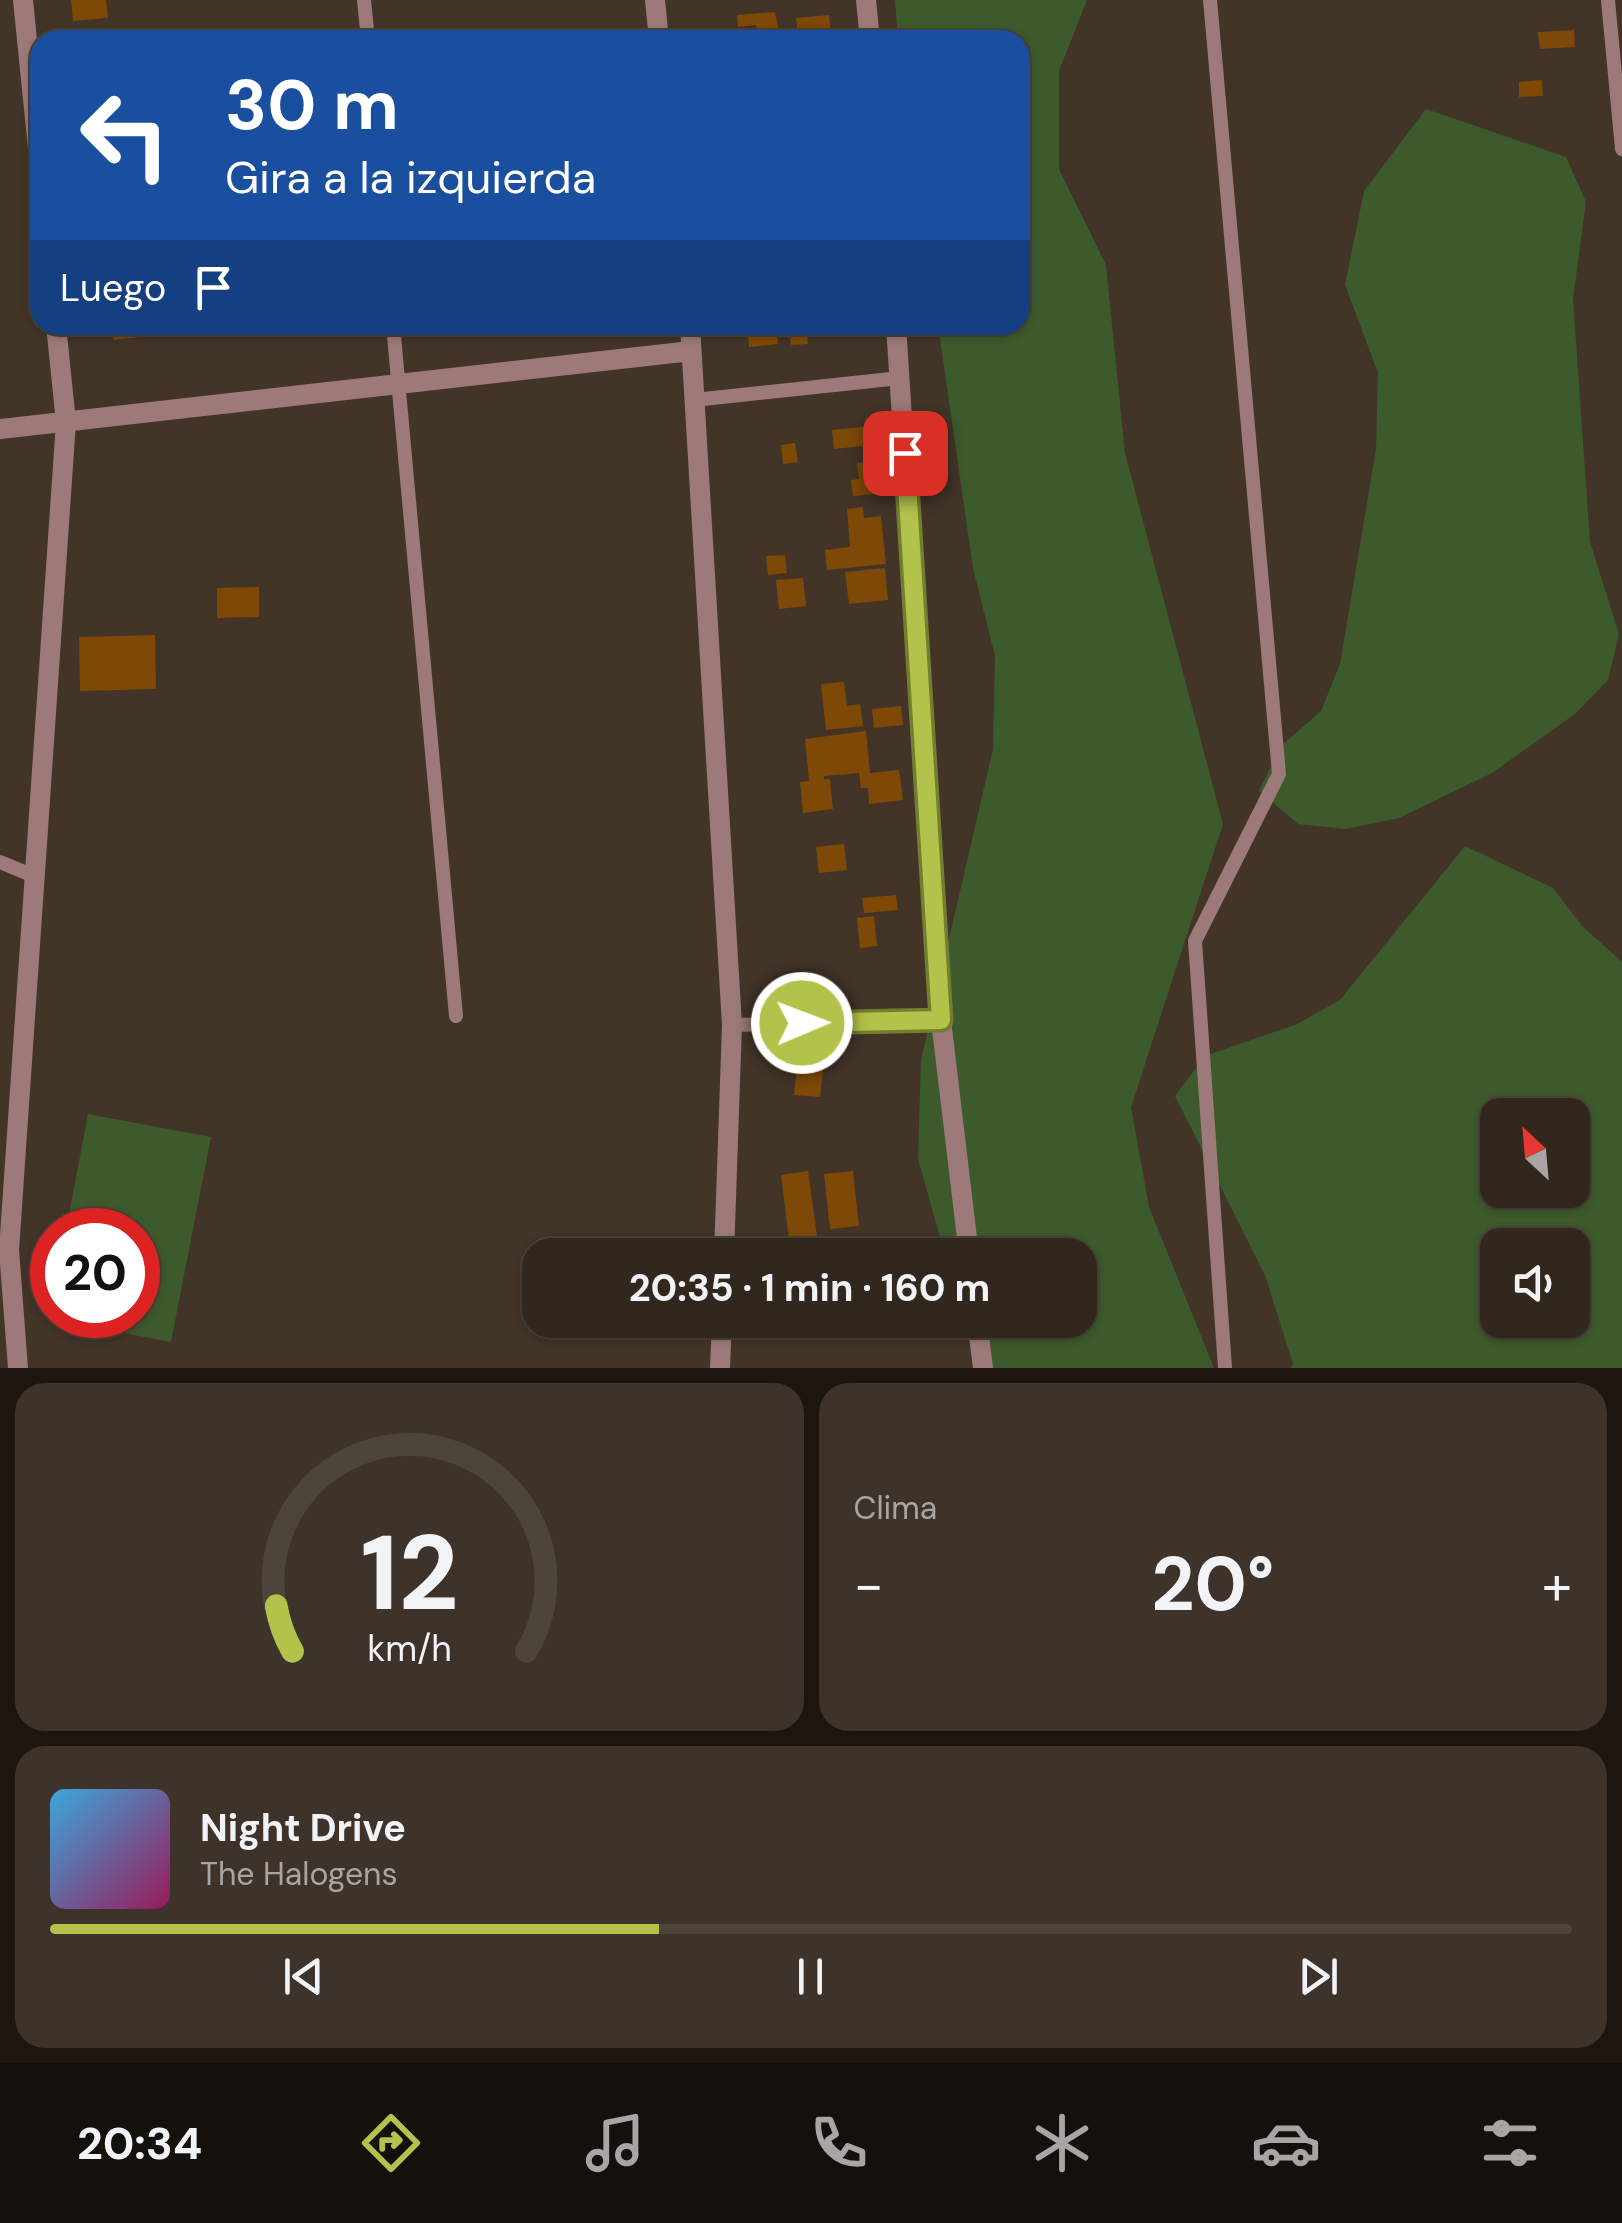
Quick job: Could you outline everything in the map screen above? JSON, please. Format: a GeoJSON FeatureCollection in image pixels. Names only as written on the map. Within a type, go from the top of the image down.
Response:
{"type":"FeatureCollection","features":[{"type":"Feature","properties":{"kind":"street"},"geometry":{"type":"LineString","coordinates":[[23,0],[30,69]]}},
{"type":"Feature","properties":{"kind":"street"},"geometry":{"type":"LineString","coordinates":[[655,0],[659,30]]}},
{"type":"Feature","properties":{"kind":"street"},"geometry":{"type":"LineString","coordinates":[[866,0],[869,30]]}},
{"type":"Feature","properties":{"kind":"street"},"geometry":{"type":"LineString","coordinates":[[18,1368],[8,1250],[8,1173],[36,876],[66,422],[57,335]]}},
{"type":"Feature","properties":{"kind":"street"},"geometry":{"type":"LineString","coordinates":[[690,335],[732,1025],[725,1238]]}},
{"type":"Feature","properties":{"kind":"street"},"geometry":{"type":"LineString","coordinates":[[897,335],[941,1020],[968,1238]]}},
{"type":"Feature","properties":{"kind":"street"},"geometry":{"type":"LineString","coordinates":[[0,429],[691,351]]}},
{"type":"Feature","properties":{"kind":"street"},"geometry":{"type":"LineString","coordinates":[[720,1368],[721,1338]]}},
{"type":"Feature","properties":{"kind":"street"},"geometry":{"type":"LineString","coordinates":[[980,1338],[983,1368]]}},
{"type":"Feature","properties":{"kind":"lane"},"geometry":{"type":"LineString","coordinates":[[364,0],[367,30]]}},
{"type":"Feature","properties":{"kind":"lane"},"geometry":{"type":"LineString","coordinates":[[1210,0],[1279,774],[1195,940],[1225,1368]]}},
{"type":"Feature","properties":{"kind":"lane"},"geometry":{"type":"LineString","coordinates":[[1608,0],[1622,149]]}},
{"type":"Feature","properties":{"kind":"lane"},"geometry":{"type":"LineString","coordinates":[[394,335],[456,1016]]}},
{"type":"Feature","properties":{"kind":"lane"},"geometry":{"type":"LineString","coordinates":[[694,400],[900,378]]}},
{"type":"Feature","properties":{"kind":"lane"},"geometry":{"type":"LineString","coordinates":[[0,862],[36,876]]}},
{"type":"Feature","properties":{"kind":"lane"},"geometry":{"type":"LineString","coordinates":[[732,1025],[941,1020]]}},
{"type":"Feature","properties":{"kind":"green space"},"geometry":{"type":"Polygon","coordinates":[[[895,0],[1087,0],[1059,71],[1059,169],[1106,265],[1125,453],[1223,824],[1131,1107],[1149,1207],[1214,1368],[988,1368],[969,1338],[1097,1338],[1097,1238],[940,1238],[918,1159],[921,1060],[993,749],[995,656],[973,568],[939,335],[1030,335],[1030,30],[897,30],[895,0]]]}},
{"type":"Feature","properties":{"kind":"green space"},"geometry":{"type":"Polygon","coordinates":[[[1426,109],[1566,157],[1586,202],[1573,299],[1590,542],[1619,634],[1608,680],[1575,714],[1492,773],[1399,818],[1345,829],[1298,824],[1259,791],[1281,746],[1321,711],[1340,664],[1376,449],[1378,373],[1345,285],[1364,191],[1426,109]]]}},
{"type":"Feature","properties":{"kind":"green space"},"geometry":{"type":"Polygon","coordinates":[[[1465,846],[1553,888],[1582,926],[1622,962],[1622,1368],[1291,1368],[1293,1364],[1265,1275],[1175,1096],[1205,1056],[1297,1024],[1340,1000],[1465,846]]]}},
{"type":"Feature","properties":{"kind":"green space"},"geometry":{"type":"Polygon","coordinates":[[[88,1114],[211,1137],[171,1342],[150,1338],[160,1338],[160,1208],[70,1208],[88,1114]]]}},
{"type":"Feature","properties":{"kind":"building"},"geometry":{"type":"Polygon","coordinates":[[[71,0],[106,0],[108,18],[73,21],[71,0]]]}},
{"type":"Feature","properties":{"kind":"building"},"geometry":{"type":"Polygon","coordinates":[[[775,12],[779,30],[757,30],[756,25],[738,27],[737,15],[775,12]]]}},
{"type":"Feature","properties":{"kind":"building"},"geometry":{"type":"Polygon","coordinates":[[[829,15],[830,30],[798,30],[796,18],[829,15]]]}},
{"type":"Feature","properties":{"kind":"building"},"geometry":{"type":"Polygon","coordinates":[[[1574,30],[1575,47],[1540,49],[1538,32],[1574,30]]]}},
{"type":"Feature","properties":{"kind":"building"},"geometry":{"type":"Polygon","coordinates":[[[1542,80],[1543,96],[1519,97],[1519,82],[1542,80]]]}},
{"type":"Feature","properties":{"kind":"building"},"geometry":{"type":"Polygon","coordinates":[[[112,335],[150,335],[150,336],[113,340],[112,335]]]}},
{"type":"Feature","properties":{"kind":"building"},"geometry":{"type":"Polygon","coordinates":[[[748,335],[777,335],[778,344],[749,347],[748,335]]]}},
{"type":"Feature","properties":{"kind":"building"},"geometry":{"type":"Polygon","coordinates":[[[790,335],[807,335],[808,344],[791,345],[790,335]]]}},
{"type":"Feature","properties":{"kind":"building"},"geometry":{"type":"Polygon","coordinates":[[[880,425],[882,444],[834,449],[832,430],[880,425]]]}},
{"type":"Feature","properties":{"kind":"building"},"geometry":{"type":"Polygon","coordinates":[[[795,443],[798,462],[783,464],[781,445],[795,443]]]}},
{"type":"Feature","properties":{"kind":"building"},"geometry":{"type":"Polygon","coordinates":[[[882,460],[885,493],[853,496],[851,480],[859,479],[857,463],[882,460]]]}},
{"type":"Feature","properties":{"kind":"building"},"geometry":{"type":"Polygon","coordinates":[[[863,507],[864,518],[881,516],[886,564],[827,570],[825,550],[850,547],[847,509],[863,507]]]}},
{"type":"Feature","properties":{"kind":"building"},"geometry":{"type":"Polygon","coordinates":[[[785,555],[787,573],[768,575],[766,556],[785,555]]]}},
{"type":"Feature","properties":{"kind":"building"},"geometry":{"type":"Polygon","coordinates":[[[885,568],[888,600],[849,604],[845,572],[885,568]]]}},
{"type":"Feature","properties":{"kind":"building"},"geometry":{"type":"Polygon","coordinates":[[[803,578],[806,606],[779,609],[776,580],[803,578]]]}},
{"type":"Feature","properties":{"kind":"building"},"geometry":{"type":"Polygon","coordinates":[[[259,587],[259,617],[217,618],[217,588],[259,587]]]}},
{"type":"Feature","properties":{"kind":"building"},"geometry":{"type":"Polygon","coordinates":[[[155,635],[156,689],[80,691],[79,637],[155,635]]]}},
{"type":"Feature","properties":{"kind":"building"},"geometry":{"type":"Polygon","coordinates":[[[844,682],[847,706],[860,704],[863,726],[826,730],[821,684],[844,682]]]}},
{"type":"Feature","properties":{"kind":"building"},"geometry":{"type":"Polygon","coordinates":[[[901,706],[903,725],[874,728],[872,709],[901,706]]]}},
{"type":"Feature","properties":{"kind":"building"},"geometry":{"type":"Polygon","coordinates":[[[866,731],[870,773],[899,770],[903,800],[869,804],[868,788],[861,788],[859,773],[824,776],[830,779],[833,809],[803,813],[800,782],[809,781],[805,739],[866,731]]]}},
{"type":"Feature","properties":{"kind":"building"},"geometry":{"type":"Polygon","coordinates":[[[844,844],[847,870],[819,873],[816,847],[844,844]]]}},
{"type":"Feature","properties":{"kind":"building"},"geometry":{"type":"Polygon","coordinates":[[[896,895],[898,910],[864,913],[862,898],[896,895]]]}},
{"type":"Feature","properties":{"kind":"building"},"geometry":{"type":"Polygon","coordinates":[[[874,916],[877,946],[860,948],[857,918],[874,916]]]}},
{"type":"Feature","properties":{"kind":"building"},"geometry":{"type":"Polygon","coordinates":[[[797,1068],[823,1070],[820,1097],[794,1095],[797,1068]]]}},
{"type":"Feature","properties":{"kind":"building"},"geometry":{"type":"Polygon","coordinates":[[[808,1171],[817,1236],[789,1238],[781,1175],[808,1171]]]}},
{"type":"Feature","properties":{"kind":"building"},"geometry":{"type":"Polygon","coordinates":[[[853,1171],[859,1226],[830,1229],[824,1174],[853,1171]]]}},
{"type":"Feature","properties":{"kind":"route"},"geometry":{"type":"LineString","coordinates":[[802,1023],[941,1020],[905,453]]}}]}
